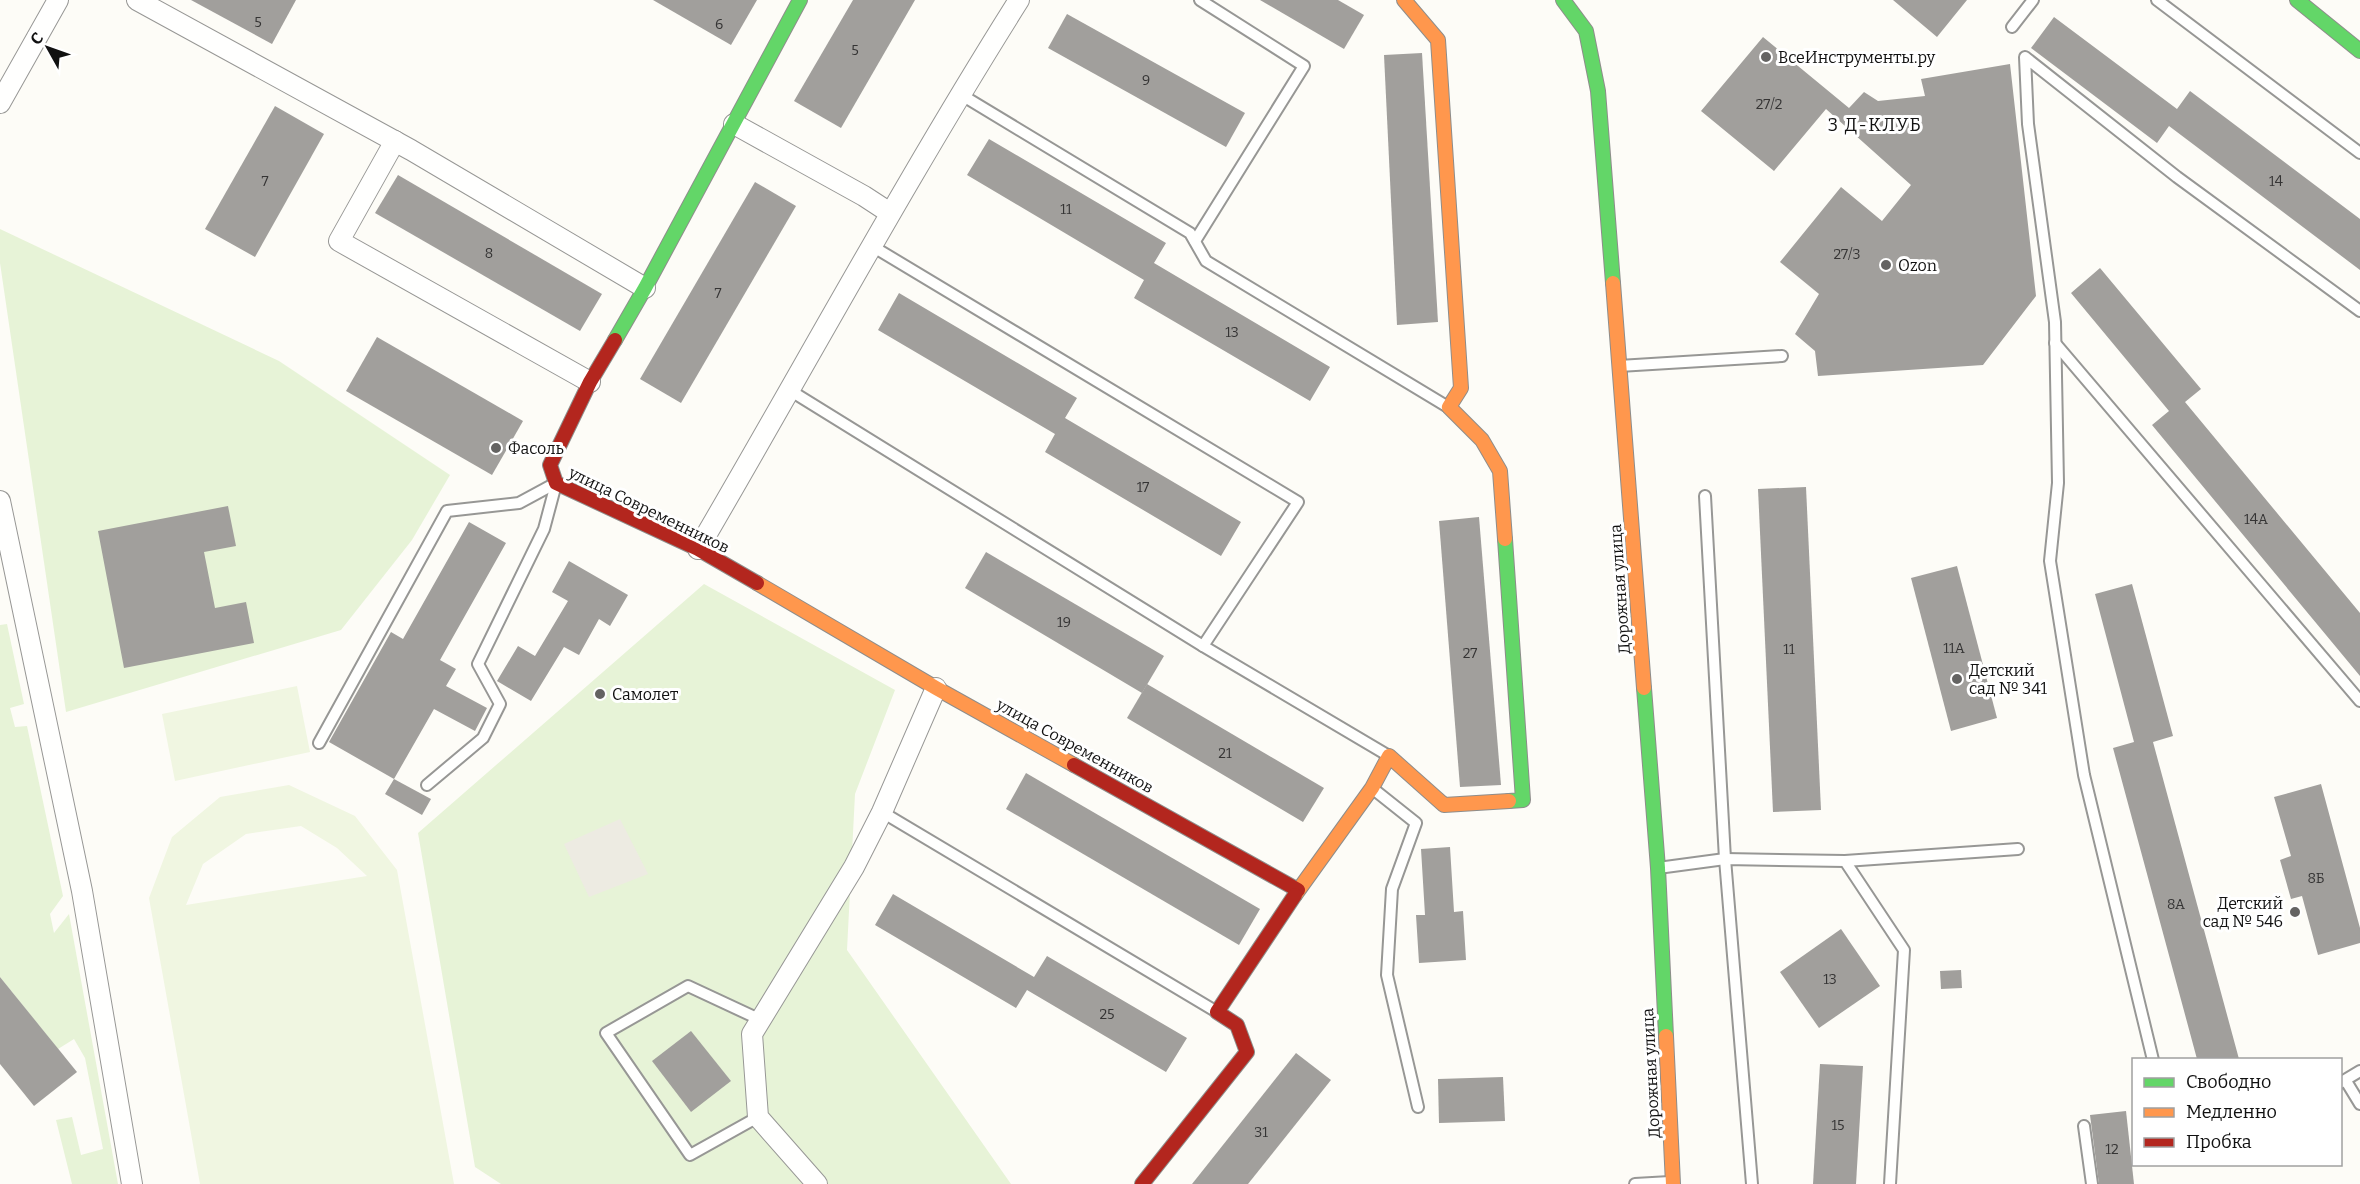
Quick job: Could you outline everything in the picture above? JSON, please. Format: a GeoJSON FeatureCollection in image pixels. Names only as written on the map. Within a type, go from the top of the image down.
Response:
{"type":"FeatureCollection","features":[{"type":"Feature","properties":{"kind":"street"},"geometry":{"type":"LineString","coordinates":[[0,103],[57,0]]}},
{"type":"Feature","properties":{"kind":"street"},"geometry":{"type":"LineString","coordinates":[[137,0],[395,141],[645,288]]}},
{"type":"Feature","properties":{"kind":"street","name":"улица Современников"},"geometry":{"type":"LineString","coordinates":[[800,0],[645,288],[590,382],[550,465],[556,483],[698,549],[936,688],[1298,890]]}},
{"type":"Feature","properties":{"kind":"street"},"geometry":{"type":"LineString","coordinates":[[698,549],[791,391],[890,213],[1019,0]]}},
{"type":"Feature","properties":{"kind":"street"},"geometry":{"type":"LineString","coordinates":[[1142,1184],[1246,1052],[1237,1025],[1217,1012],[1298,890],[1371,788],[1389,756],[1444,805],[1523,800],[1500,471],[1482,440],[1449,407],[1461,388],[1438,40],[1404,0]]}},
{"type":"Feature","properties":{"kind":"street","name":"Дорожная улица"},"geometry":{"type":"LineString","coordinates":[[1563,0],[1586,31],[1598,91],[1658,868],[1673,1183]]}},
{"type":"Feature","properties":{"kind":"street"},"geometry":{"type":"LineString","coordinates":[[2297,0],[2360,51]]}},
{"type":"Feature","properties":{"kind":"street"},"geometry":{"type":"LineString","coordinates":[[734,124],[864,196],[890,213]]}},
{"type":"Feature","properties":{"kind":"street"},"geometry":{"type":"LineString","coordinates":[[395,141],[339,241],[590,382]]}},
{"type":"Feature","properties":{"kind":"street"},"geometry":{"type":"LineString","coordinates":[[0,501],[82,891],[132,1184]]}},
{"type":"Feature","properties":{"kind":"street"},"geometry":{"type":"LineString","coordinates":[[817,1184],[758,1117],[752,1034],[854,867],[882,812],[936,688]]}},
{"type":"Feature","properties":{"kind":"lane"},"geometry":{"type":"LineString","coordinates":[[1195,241],[1304,66],[1200,0]]}},
{"type":"Feature","properties":{"kind":"lane"},"geometry":{"type":"LineString","coordinates":[[2012,27],[2033,0]]}},
{"type":"Feature","properties":{"kind":"lane"},"geometry":{"type":"LineString","coordinates":[[2157,0],[2360,153]]}},
{"type":"Feature","properties":{"kind":"lane"},"geometry":{"type":"LineString","coordinates":[[2153,1058],[2084,775],[2050,561],[2058,483],[2055,322],[2028,124],[2025,57],[2176,177],[2360,311]]}},
{"type":"Feature","properties":{"kind":"lane"},"geometry":{"type":"LineString","coordinates":[[960,94],[1190,233],[1206,261],[1449,407]]}},
{"type":"Feature","properties":{"kind":"lane"},"geometry":{"type":"LineString","coordinates":[[872,246],[1298,502],[1203,646]]}},
{"type":"Feature","properties":{"kind":"lane"},"geometry":{"type":"LineString","coordinates":[[2055,343],[2360,701]]}},
{"type":"Feature","properties":{"kind":"lane"},"geometry":{"type":"LineString","coordinates":[[1619,366],[1782,356]]}},
{"type":"Feature","properties":{"kind":"lane"},"geometry":{"type":"LineString","coordinates":[[791,391],[1203,646],[1389,756]]}},
{"type":"Feature","properties":{"kind":"lane"},"geometry":{"type":"LineString","coordinates":[[319,743],[447,511],[519,503],[556,483]]}},
{"type":"Feature","properties":{"kind":"lane"},"geometry":{"type":"LineString","coordinates":[[428,785],[483,738],[500,704],[478,664],[544,529],[556,483]]}},
{"type":"Feature","properties":{"kind":"lane"},"geometry":{"type":"LineString","coordinates":[[1705,496],[1725,859],[1752,1184]]}},
{"type":"Feature","properties":{"kind":"lane"},"geometry":{"type":"LineString","coordinates":[[1371,788],[1416,823],[1392,889],[1387,975],[1418,1107]]}},
{"type":"Feature","properties":{"kind":"lane"},"geometry":{"type":"LineString","coordinates":[[882,812],[1217,1012]]}},
{"type":"Feature","properties":{"kind":"lane"},"geometry":{"type":"LineString","coordinates":[[1658,868],[1725,859],[1845,861],[2018,849]]}},
{"type":"Feature","properties":{"kind":"lane"},"geometry":{"type":"LineString","coordinates":[[1845,861],[1904,950],[1890,1184]]}},
{"type":"Feature","properties":{"kind":"lane"},"geometry":{"type":"LineString","coordinates":[[758,1117],[690,1155],[606,1033],[688,986],[761,1020]]}},
{"type":"Feature","properties":{"kind":"lane"},"geometry":{"type":"LineString","coordinates":[[2360,1071],[2343,1082],[2360,1104]]}},
{"type":"Feature","properties":{"kind":"lane"},"geometry":{"type":"LineString","coordinates":[[2084,1126],[2092,1184]]}},
{"type":"Feature","properties":{"kind":"lane"},"geometry":{"type":"LineString","coordinates":[[1635,1184],[1673,1183]]}},
{"type":"Feature","properties":{"kind":"green space"},"geometry":{"type":"Polygon","coordinates":[[[0,229],[279,361],[450,475],[412,540],[341,630],[66,712],[0,263],[0,229]]]}},
{"type":"Feature","properties":{"kind":"green space"},"geometry":{"type":"Polygon","coordinates":[[[704,584],[895,690],[855,794],[847,950],[1011,1184],[501,1184],[475,1167],[418,833],[704,584]]]}},
{"type":"Feature","properties":{"kind":"green space"},"geometry":{"type":"Polygon","coordinates":[[[7,624],[24,704],[10,708],[15,727],[27,726],[63,896],[50,914],[54,933],[69,914],[118,1184],[72,1184],[56,1120],[72,1117],[81,1155],[103,1149],[85,1058],[74,1039],[58,1049],[0,977],[0,625],[7,624]]]}},
{"type":"Feature","properties":{"kind":"green space"},"geometry":{"type":"Polygon","coordinates":[[[297,686],[310,752],[175,781],[162,714],[297,686]]]}},
{"type":"Feature","properties":{"kind":"green space"},"geometry":{"type":"Polygon","coordinates":[[[289,785],[355,816],[397,870],[454,1184],[200,1184],[149,898],[172,837],[220,797],[289,785]],[[301,826],[246,834],[203,864],[186,905],[367,876],[337,848],[301,826]]]}},
{"type":"Feature","properties":{"kind":"shaded area"},"geometry":{"type":"Polygon","coordinates":[[[620,819],[648,874],[589,897],[564,844],[620,819]]]}},
{"type":"Feature","properties":{"kind":"building"},"geometry":{"type":"Polygon","coordinates":[[[191,0],[296,0],[272,44],[191,0]]]}},
{"type":"Feature","properties":{"kind":"building"},"geometry":{"type":"Polygon","coordinates":[[[653,0],[757,0],[731,45],[653,0]]]}},
{"type":"Feature","properties":{"kind":"building"},"geometry":{"type":"Polygon","coordinates":[[[853,0],[915,0],[841,128],[794,101],[853,0]]]}},
{"type":"Feature","properties":{"kind":"building"},"geometry":{"type":"Polygon","coordinates":[[[1260,0],[1338,0],[1364,15],[1344,49],[1260,0]]]}},
{"type":"Feature","properties":{"kind":"building"},"geometry":{"type":"Polygon","coordinates":[[[1893,0],[1967,0],[1937,37],[1893,0]]]}},
{"type":"Feature","properties":{"kind":"building"},"geometry":{"type":"Polygon","coordinates":[[[1067,14],[1245,113],[1226,147],[1048,48],[1067,14]]]}},
{"type":"Feature","properties":{"kind":"building"},"geometry":{"type":"Polygon","coordinates":[[[2054,17],[2177,109],[2190,91],[2360,219],[2360,270],[2169,126],[2157,143],[2031,48],[2054,17]]]}},
{"type":"Feature","properties":{"kind":"building"},"geometry":{"type":"Polygon","coordinates":[[[1763,37],[1849,108],[1864,92],[1878,101],[1925,96],[1921,79],[2010,64],[2036,296],[1983,365],[1818,376],[1815,351],[1795,334],[1819,294],[1780,262],[1841,187],[1882,221],[1911,185],[1826,109],[1774,171],[1701,111],[1763,37]]]}},
{"type":"Feature","properties":{"kind":"building"},"geometry":{"type":"Polygon","coordinates":[[[1422,53],[1438,322],[1397,325],[1384,55],[1422,53]]]}},
{"type":"Feature","properties":{"kind":"building"},"geometry":{"type":"Polygon","coordinates":[[[275,106],[324,134],[255,257],[205,229],[275,106]]]}},
{"type":"Feature","properties":{"kind":"building"},"geometry":{"type":"Polygon","coordinates":[[[989,139],[1166,243],[1154,263],[1330,367],[1310,401],[1134,298],[1144,280],[967,175],[989,139]]]}},
{"type":"Feature","properties":{"kind":"building"},"geometry":{"type":"Polygon","coordinates":[[[398,175],[602,294],[580,331],[375,213],[398,175]]]}},
{"type":"Feature","properties":{"kind":"building"},"geometry":{"type":"Polygon","coordinates":[[[755,182],[796,206],[681,403],[640,379],[755,182]]]}},
{"type":"Feature","properties":{"kind":"building"},"geometry":{"type":"Polygon","coordinates":[[[2100,268],[2201,389],[2185,402],[2360,613],[2360,676],[2152,425],[2169,411],[2071,293],[2100,268]]]}},
{"type":"Feature","properties":{"kind":"building"},"geometry":{"type":"Polygon","coordinates":[[[899,293],[1077,398],[1065,418],[1241,522],[1221,556],[1045,452],[1055,434],[878,330],[899,293]]]}},
{"type":"Feature","properties":{"kind":"building"},"geometry":{"type":"Polygon","coordinates":[[[377,337],[523,421],[492,475],[346,391],[377,337]]]}},
{"type":"Feature","properties":{"kind":"building"},"geometry":{"type":"Polygon","coordinates":[[[1806,487],[1821,810],[1773,812],[1758,489],[1806,487]]]}},
{"type":"Feature","properties":{"kind":"building"},"geometry":{"type":"Polygon","coordinates":[[[228,506],[236,546],[204,552],[215,608],[246,602],[254,643],[124,668],[98,531],[228,506]]]}},
{"type":"Feature","properties":{"kind":"building"},"geometry":{"type":"Polygon","coordinates":[[[1479,517],[1501,785],[1460,787],[1439,521],[1479,517]]]}},
{"type":"Feature","properties":{"kind":"building"},"geometry":{"type":"Polygon","coordinates":[[[469,522],[506,543],[440,660],[456,669],[446,686],[487,708],[475,731],[434,709],[394,779],[329,742],[391,632],[403,639],[469,522]]]}},
{"type":"Feature","properties":{"kind":"building"},"geometry":{"type":"Polygon","coordinates":[[[986,552],[1164,656],[1142,693],[965,588],[986,552]]]}},
{"type":"Feature","properties":{"kind":"building"},"geometry":{"type":"Polygon","coordinates":[[[569,561],[628,595],[610,626],[599,619],[579,655],[564,647],[531,701],[497,681],[518,646],[535,656],[568,601],[552,592],[569,561]]]}},
{"type":"Feature","properties":{"kind":"building"},"geometry":{"type":"Polygon","coordinates":[[[1957,566],[1997,718],[1951,731],[1911,578],[1957,566]]]}},
{"type":"Feature","properties":{"kind":"building"},"geometry":{"type":"Polygon","coordinates":[[[2132,584],[2173,736],[2153,742],[2239,1058],[2197,1058],[2113,748],[2134,742],[2095,594],[2132,584]]]}},
{"type":"Feature","properties":{"kind":"building"},"geometry":{"type":"Polygon","coordinates":[[[1147,684],[1324,788],[1303,822],[1127,718],[1147,684]]]}},
{"type":"Feature","properties":{"kind":"building"},"geometry":{"type":"Polygon","coordinates":[[[1026,773],[1260,909],[1239,945],[1006,809],[1026,773]]]}},
{"type":"Feature","properties":{"kind":"building"},"geometry":{"type":"Polygon","coordinates":[[[394,779],[431,799],[422,815],[385,794],[394,779]]]}},
{"type":"Feature","properties":{"kind":"building"},"geometry":{"type":"Polygon","coordinates":[[[2321,784],[2360,928],[2360,943],[2318,955],[2302,896],[2291,899],[2280,860],[2291,856],[2274,797],[2321,784]]]}},
{"type":"Feature","properties":{"kind":"building"},"geometry":{"type":"Polygon","coordinates":[[[1450,847],[1454,912],[1463,911],[1466,960],[1419,963],[1416,915],[1425,915],[1421,849],[1450,847]]]}},
{"type":"Feature","properties":{"kind":"building"},"geometry":{"type":"Polygon","coordinates":[[[893,894],[1034,977],[1047,956],[1187,1038],[1166,1072],[1027,990],[1016,1008],[875,925],[893,894]]]}},
{"type":"Feature","properties":{"kind":"building"},"geometry":{"type":"Polygon","coordinates":[[[1841,929],[1880,986],[1819,1028],[1780,972],[1841,929]]]}},
{"type":"Feature","properties":{"kind":"building"},"geometry":{"type":"Polygon","coordinates":[[[1961,970],[1962,988],[1941,989],[1940,971],[1961,970]]]}},
{"type":"Feature","properties":{"kind":"building"},"geometry":{"type":"Polygon","coordinates":[[[0,977],[77,1072],[34,1106],[0,1064],[0,977]]]}},
{"type":"Feature","properties":{"kind":"building"},"geometry":{"type":"Polygon","coordinates":[[[691,1031],[731,1081],[691,1112],[652,1061],[691,1031]]]}},
{"type":"Feature","properties":{"kind":"building"},"geometry":{"type":"Polygon","coordinates":[[[1296,1053],[1331,1080],[1248,1184],[1192,1184],[1296,1053]]]}},
{"type":"Feature","properties":{"kind":"building"},"geometry":{"type":"Polygon","coordinates":[[[1820,1064],[1863,1066],[1856,1184],[1813,1184],[1820,1064]]]}},
{"type":"Feature","properties":{"kind":"building"},"geometry":{"type":"Polygon","coordinates":[[[1503,1077],[1505,1121],[1439,1123],[1438,1079],[1503,1077]]]}},
{"type":"Feature","properties":{"kind":"building"},"geometry":{"type":"Polygon","coordinates":[[[2126,1111],[2134,1184],[2099,1184],[2090,1115],[2126,1111]]]}},
{"type":"Feature","properties":{"kind":"traffic: fast"},"geometry":{"type":"LineString","coordinates":[[615,340],[800,0]]}},
{"type":"Feature","properties":{"kind":"traffic: fast"},"geometry":{"type":"LineString","coordinates":[[1563,0],[1586,31],[1598,91],[1613,283]]}},
{"type":"Feature","properties":{"kind":"traffic: fast"},"geometry":{"type":"LineString","coordinates":[[2297,0],[2360,51]]}},
{"type":"Feature","properties":{"kind":"traffic: fast"},"geometry":{"type":"LineString","coordinates":[[1505,539],[1523,800],[1509,801]]}},
{"type":"Feature","properties":{"kind":"traffic: fast"},"geometry":{"type":"LineString","coordinates":[[1644,688],[1658,868],[1666,1036]]}},
{"type":"Feature","properties":{"kind":"traffic: slow"},"geometry":{"type":"LineString","coordinates":[[1404,0],[1438,40],[1461,388],[1449,407],[1482,440],[1500,471],[1505,539]]}},
{"type":"Feature","properties":{"kind":"traffic: slow"},"geometry":{"type":"LineString","coordinates":[[1613,283],[1644,688]]}},
{"type":"Feature","properties":{"kind":"traffic: slow"},"geometry":{"type":"LineString","coordinates":[[757,583],[936,688],[1074,765]]}},
{"type":"Feature","properties":{"kind":"traffic: slow"},"geometry":{"type":"LineString","coordinates":[[1295,895],[1372,788],[1389,756],[1444,805],[1509,801]]}},
{"type":"Feature","properties":{"kind":"traffic: slow"},"geometry":{"type":"LineString","coordinates":[[1666,1036],[1673,1184]]}},
{"type":"Feature","properties":{"kind":"traffic: jam"},"geometry":{"type":"LineString","coordinates":[[615,340],[590,382],[550,465],[556,483],[698,549],[757,583]]}},
{"type":"Feature","properties":{"kind":"traffic: jam"},"geometry":{"type":"LineString","coordinates":[[1074,765],[1298,890]]}},
{"type":"Feature","properties":{"kind":"traffic: jam"},"geometry":{"type":"LineString","coordinates":[[1142,1184],[1247,1052],[1237,1025],[1217,1012],[1295,895]]}},
{"type":"Feature","properties":{"kind":"place","name":"ВсеИнструменты.ру"},"geometry":{"type":"Point","coordinates":[1766,57]}},
{"type":"Feature","properties":{"kind":"place","name":"Ozon"},"geometry":{"type":"Point","coordinates":[1886,265]}},
{"type":"Feature","properties":{"kind":"place","name":"Фасоль"},"geometry":{"type":"Point","coordinates":[496,448]}},
{"type":"Feature","properties":{"kind":"place","name":"Детский сад № 341"},"geometry":{"type":"Point","coordinates":[1957,679]}},
{"type":"Feature","properties":{"kind":"place","name":"Самолет"},"geometry":{"type":"Point","coordinates":[600,694]}},
{"type":"Feature","properties":{"kind":"place","name":"Детский сад № 546"},"geometry":{"type":"Point","coordinates":[2295,912]}},
{"type":"Feature","properties":{"kind":"district","name":"3 Д-КЛУБ"},"geometry":{"type":"Point","coordinates":[1875,125]}}]}
